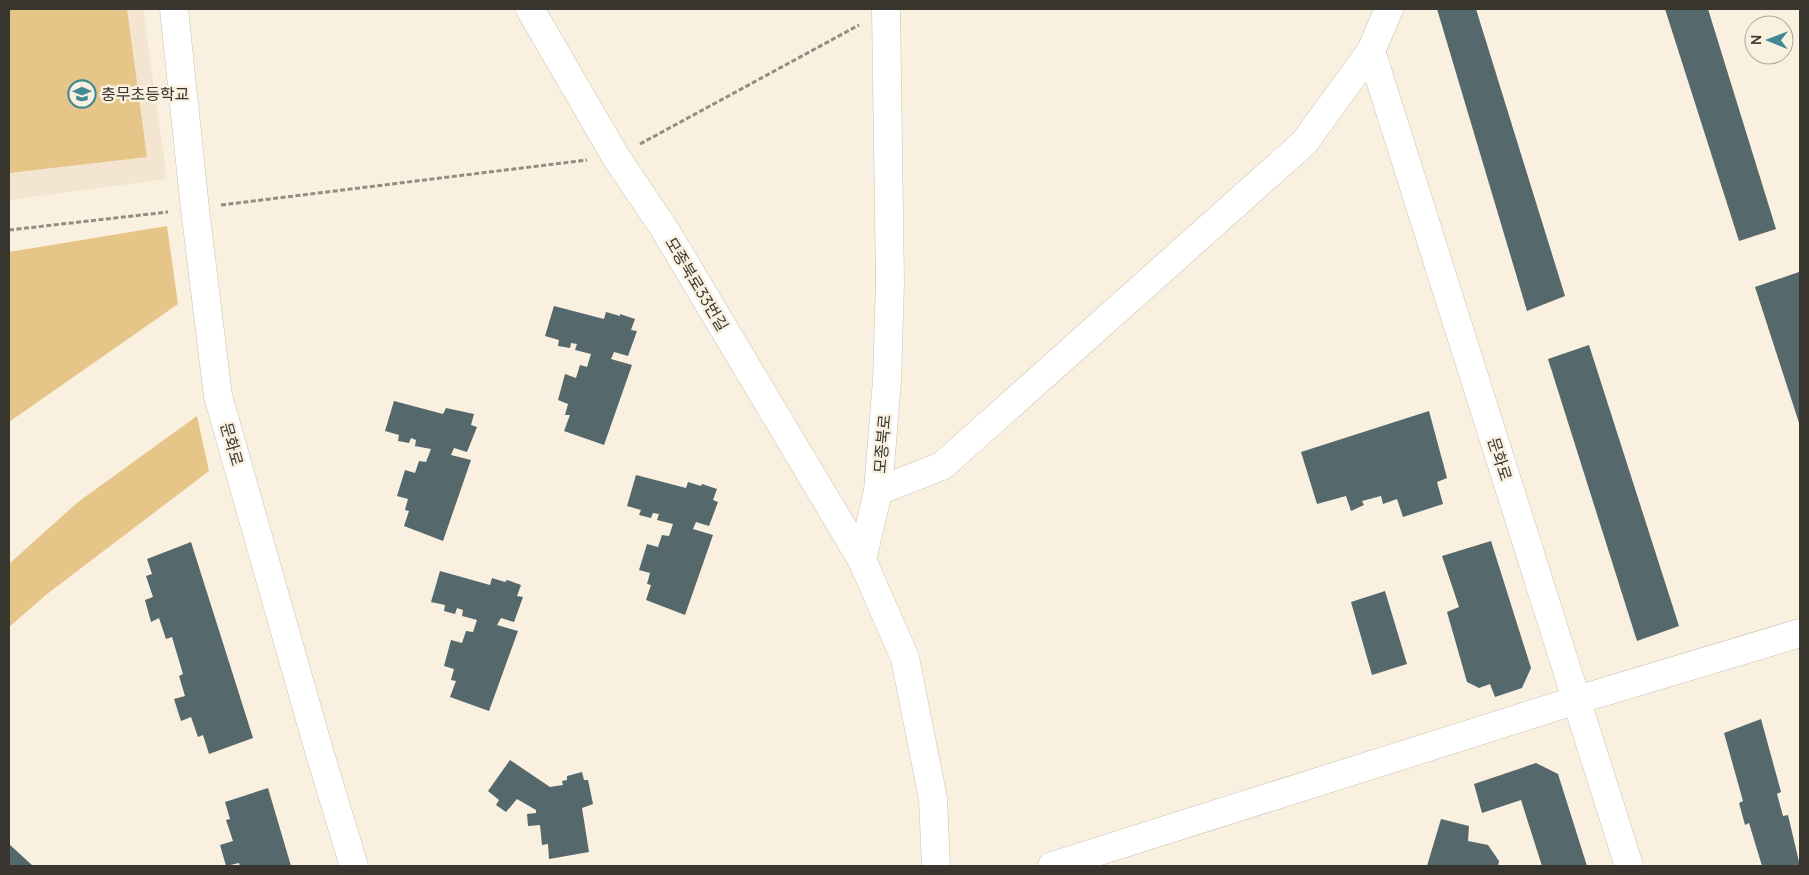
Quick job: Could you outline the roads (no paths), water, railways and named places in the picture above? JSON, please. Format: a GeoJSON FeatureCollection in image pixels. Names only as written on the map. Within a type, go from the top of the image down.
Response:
{"type":"FeatureCollection","features":[{"type":"Feature","properties":{"kind":"street","name":"문화로"},"geometry":{"type":"LineString","coordinates":[[174,9],[194,209],[218,396],[320,754],[354,866]]}},
{"type":"Feature","properties":{"kind":"street","name":"모종북로33번길"},"geometry":{"type":"LineString","coordinates":[[530,9],[616,157],[665,230],[862,560]]}},
{"type":"Feature","properties":{"kind":"street"},"geometry":{"type":"LineString","coordinates":[[878,492],[942,466],[1304,143],[1371,51],[1389,9]]}},
{"type":"Feature","properties":{"kind":"street","name":"모종북로"},"geometry":{"type":"LineString","coordinates":[[862,560],[878,492],[887,381],[890,282],[886,10]]}},
{"type":"Feature","properties":{"kind":"street","name":"문화로"},"geometry":{"type":"LineString","coordinates":[[1371,51],[1629,866]]}},
{"type":"Feature","properties":{"kind":"street"},"geometry":{"type":"LineString","coordinates":[[862,560],[905,658],[933,798],[936,866]]}},
{"type":"Feature","properties":{"kind":"street"},"geometry":{"type":"LineString","coordinates":[[1052,866],[1577,700],[1800,633]]}},
{"type":"Feature","properties":{"kind":"place","name":"충무초등학교"},"geometry":{"type":"Point","coordinates":[82,94]}}]}
